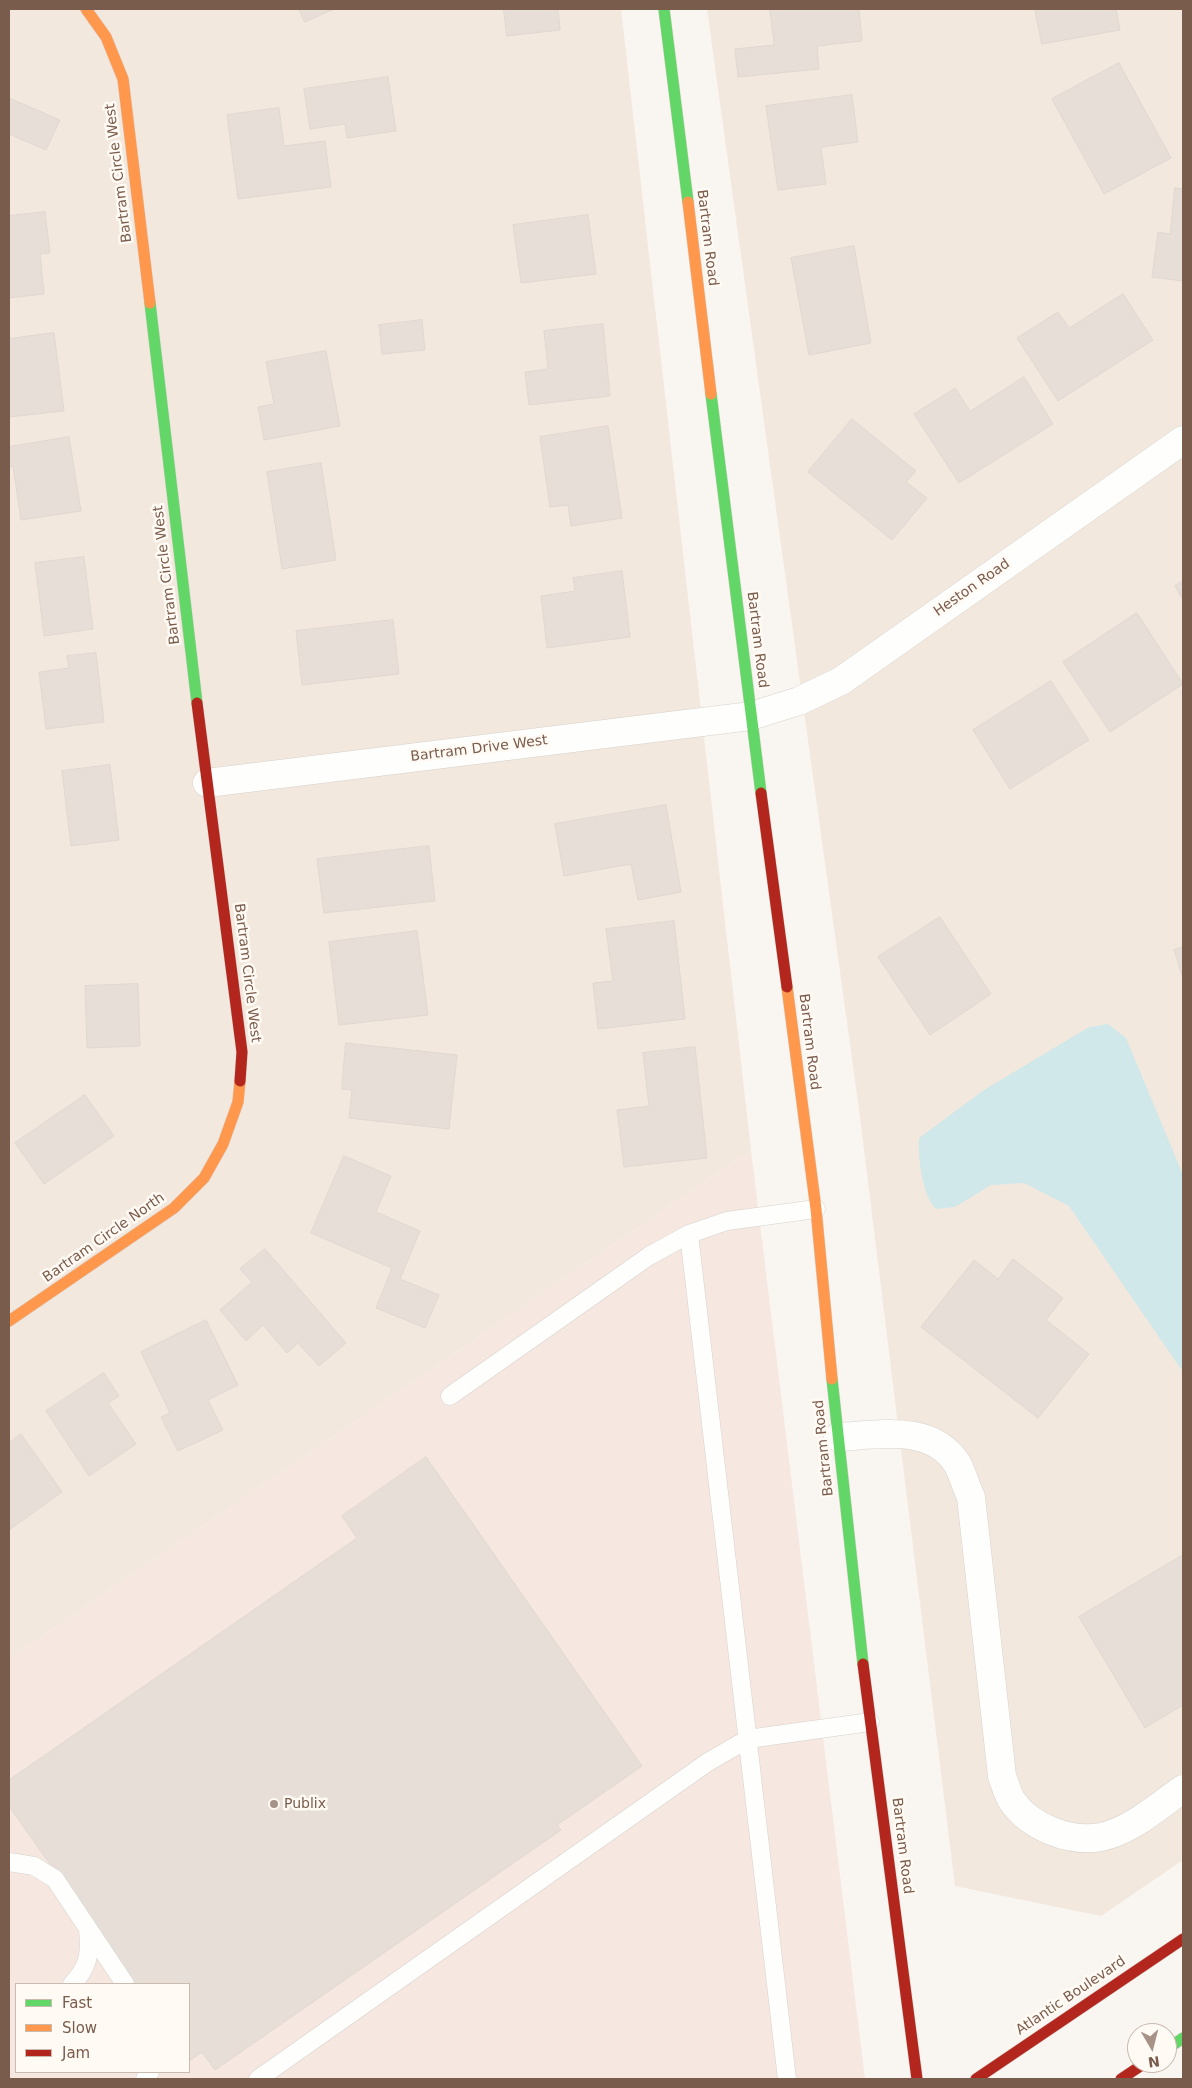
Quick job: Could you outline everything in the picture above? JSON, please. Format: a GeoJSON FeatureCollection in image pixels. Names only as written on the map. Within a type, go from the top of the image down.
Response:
{"type":"FeatureCollection","features":[{"type":"Feature","properties":{"kind":"street","name":"Bartram Circle West"},"geometry":{"type":"LineString","coordinates":[[86,9],[106,37],[123,79],[207,782],[242,1052],[238,1102],[223,1144]]}},
{"type":"Feature","properties":{"kind":"street","name":"Bartram Road"},"geometry":{"type":"LineString","coordinates":[[664,9],[751,716],[816,1210],[838,1438],[870,1722],[917,2079]]}},
{"type":"Feature","properties":{"kind":"street","name":"Heston Road"},"geometry":{"type":"LineString","coordinates":[[751,716],[800,701],[841,680],[1183,440]]}},
{"type":"Feature","properties":{"kind":"street","name":"Bartram Drive West"},"geometry":{"type":"LineString","coordinates":[[207,782],[751,716]]}},
{"type":"Feature","properties":{"kind":"street","name":"Bartram Circle North"},"geometry":{"type":"LineString","coordinates":[[9,1321],[174,1208],[204,1178],[223,1144]]}},
{"type":"Feature","properties":{"kind":"street"},"geometry":{"type":"LineString","coordinates":[[838,1438],[905,1433],[936,1442],[957,1464],[971,1497],[1002,1776],[1012,1802],[1040,1827],[1069,1838],[1100,1838],[1126,1828],[1183,1789]]}},
{"type":"Feature","properties":{"kind":"street","name":"Atlantic Boulevard"},"geometry":{"type":"LineString","coordinates":[[976,2079],[1183,1938]]}},
{"type":"Feature","properties":{"kind":"lane"},"geometry":{"type":"LineString","coordinates":[[450,1396],[649,1256],[689,1234],[727,1221],[816,1210]]}},
{"type":"Feature","properties":{"kind":"lane"},"geometry":{"type":"LineString","coordinates":[[689,1234],[787,2079]]}},
{"type":"Feature","properties":{"kind":"lane"},"geometry":{"type":"LineString","coordinates":[[258,2079],[708,1762],[748,1739],[870,1722]]}},
{"type":"Feature","properties":{"kind":"lane"},"geometry":{"type":"LineString","coordinates":[[9,1862],[34,1866],[55,1879],[124,1983]]}},
{"type":"Feature","properties":{"kind":"lane"},"geometry":{"type":"LineString","coordinates":[[73,1983],[80,1976],[90,1954],[88,1928]]}},
{"type":"Feature","properties":{"kind":"shaded area"},"geometry":{"type":"Polygon","coordinates":[[[9,9],[621,9],[751,1150],[9,1659],[9,9]]]}},
{"type":"Feature","properties":{"kind":"shaded area"},"geometry":{"type":"Polygon","coordinates":[[[707,9],[1183,9],[1183,1860],[1101,1916],[955,1886],[859,1109],[707,9]]]}},
{"type":"Feature","properties":{"kind":"shaded area"},"geometry":{"type":"Polygon","coordinates":[[[751,1150],[865,2079],[9,2079],[9,1659],[751,1150]]]}},
{"type":"Feature","properties":{"kind":"water"},"geometry":{"type":"Polygon","coordinates":[[[1108,1024],[1126,1038],[1183,1175],[1183,1372],[1069,1206],[1024,1183],[991,1185],[955,1207],[936,1209],[931,1203],[924,1186],[919,1155],[919,1138],[984,1090],[1089,1027],[1108,1024]]]}},
{"type":"Feature","properties":{"kind":"building"},"geometry":{"type":"Polygon","coordinates":[[[299,9],[334,9],[305,22],[299,9]]]}},
{"type":"Feature","properties":{"kind":"building"},"geometry":{"type":"Polygon","coordinates":[[[504,9],[558,9],[560,30],[507,36],[504,9]]]}},
{"type":"Feature","properties":{"kind":"building"},"geometry":{"type":"Polygon","coordinates":[[[770,9],[859,9],[862,41],[817,46],[819,69],[738,77],[735,49],[774,45],[770,9]]]}},
{"type":"Feature","properties":{"kind":"building"},"geometry":{"type":"Polygon","coordinates":[[[1035,9],[1116,9],[1120,30],[1042,44],[1035,9]]]}},
{"type":"Feature","properties":{"kind":"building"},"geometry":{"type":"Polygon","coordinates":[[[1119,63],[1171,158],[1104,194],[1052,99],[1119,63]]]}},
{"type":"Feature","properties":{"kind":"building"},"geometry":{"type":"Polygon","coordinates":[[[388,77],[396,131],[347,138],[345,124],[310,129],[304,89],[388,77]]]}},
{"type":"Feature","properties":{"kind":"building"},"geometry":{"type":"Polygon","coordinates":[[[852,95],[858,142],[821,147],[826,184],[778,190],[766,106],[852,95]]]}},
{"type":"Feature","properties":{"kind":"building"},"geometry":{"type":"Polygon","coordinates":[[[9,98],[60,120],[46,150],[9,134],[9,98]]]}},
{"type":"Feature","properties":{"kind":"building"},"geometry":{"type":"Polygon","coordinates":[[[279,108],[284,146],[325,141],[331,187],[238,199],[227,115],[279,108]]]}},
{"type":"Feature","properties":{"kind":"building"},"geometry":{"type":"Polygon","coordinates":[[[1175,188],[1183,189],[1183,281],[1152,277],[1158,232],[1170,234],[1175,188]]]}},
{"type":"Feature","properties":{"kind":"building"},"geometry":{"type":"Polygon","coordinates":[[[45,212],[50,253],[40,254],[44,294],[9,298],[9,216],[45,212]]]}},
{"type":"Feature","properties":{"kind":"building"},"geometry":{"type":"Polygon","coordinates":[[[588,215],[596,274],[521,283],[513,225],[588,215]]]}},
{"type":"Feature","properties":{"kind":"building"},"geometry":{"type":"Polygon","coordinates":[[[854,246],[871,343],[809,355],[791,258],[854,246]]]}},
{"type":"Feature","properties":{"kind":"building"},"geometry":{"type":"Polygon","coordinates":[[[1123,294],[1153,340],[1058,401],[1017,338],[1058,312],[1069,328],[1123,294]]]}},
{"type":"Feature","properties":{"kind":"building"},"geometry":{"type":"Polygon","coordinates":[[[422,320],[425,350],[382,354],[379,325],[422,320]]]}},
{"type":"Feature","properties":{"kind":"building"},"geometry":{"type":"Polygon","coordinates":[[[603,324],[610,396],[529,405],[525,372],[548,369],[544,331],[603,324]]]}},
{"type":"Feature","properties":{"kind":"building"},"geometry":{"type":"Polygon","coordinates":[[[54,333],[64,411],[9,417],[9,339],[54,333]]]}},
{"type":"Feature","properties":{"kind":"building"},"geometry":{"type":"Polygon","coordinates":[[[326,351],[340,426],[264,440],[258,407],[274,404],[266,362],[326,351]]]}},
{"type":"Feature","properties":{"kind":"building"},"geometry":{"type":"Polygon","coordinates":[[[1024,377],[1053,424],[959,483],[914,414],[955,388],[970,411],[1024,377]]]}},
{"type":"Feature","properties":{"kind":"building"},"geometry":{"type":"Polygon","coordinates":[[[852,419],[916,471],[906,482],[927,498],[892,540],[808,472],[852,419]]]}},
{"type":"Feature","properties":{"kind":"building"},"geometry":{"type":"Polygon","coordinates":[[[608,426],[622,518],[571,526],[568,505],[550,507],[540,437],[608,426]]]}},
{"type":"Feature","properties":{"kind":"building"},"geometry":{"type":"Polygon","coordinates":[[[69,437],[81,511],[21,520],[13,466],[9,467],[9,447],[69,437]]]}},
{"type":"Feature","properties":{"kind":"building"},"geometry":{"type":"Polygon","coordinates":[[[321,463],[336,560],[282,569],[267,472],[321,463]]]}},
{"type":"Feature","properties":{"kind":"building"},"geometry":{"type":"Polygon","coordinates":[[[84,557],[93,629],[44,636],[35,563],[84,557]]]}},
{"type":"Feature","properties":{"kind":"building"},"geometry":{"type":"Polygon","coordinates":[[[622,571],[630,637],[547,648],[541,596],[575,591],[573,578],[622,571]]]}},
{"type":"Feature","properties":{"kind":"building"},"geometry":{"type":"Polygon","coordinates":[[[1183,581],[1183,600],[1175,586],[1183,581]]]}},
{"type":"Feature","properties":{"kind":"building"},"geometry":{"type":"Polygon","coordinates":[[[1137,613],[1183,684],[1110,732],[1063,662],[1137,613]]]}},
{"type":"Feature","properties":{"kind":"building"},"geometry":{"type":"Polygon","coordinates":[[[393,620],[399,674],[302,685],[296,631],[393,620]]]}},
{"type":"Feature","properties":{"kind":"building"},"geometry":{"type":"Polygon","coordinates":[[[96,653],[104,722],[46,729],[39,672],[69,668],[67,656],[96,653]]]}},
{"type":"Feature","properties":{"kind":"building"},"geometry":{"type":"Polygon","coordinates":[[[1051,681],[1089,740],[1010,789],[973,730],[1051,681]]]}},
{"type":"Feature","properties":{"kind":"building"},"geometry":{"type":"Polygon","coordinates":[[[110,765],[119,840],[71,846],[62,771],[110,765]]]}},
{"type":"Feature","properties":{"kind":"building"},"geometry":{"type":"Polygon","coordinates":[[[666,805],[681,892],[638,900],[631,864],[564,876],[555,824],[666,805]]]}},
{"type":"Feature","properties":{"kind":"building"},"geometry":{"type":"Polygon","coordinates":[[[429,846],[435,901],[324,913],[317,859],[429,846]]]}},
{"type":"Feature","properties":{"kind":"building"},"geometry":{"type":"Polygon","coordinates":[[[940,917],[991,994],[930,1035],[878,957],[940,917]]]}},
{"type":"Feature","properties":{"kind":"building"},"geometry":{"type":"Polygon","coordinates":[[[674,921],[685,1019],[598,1029],[593,983],[613,981],[606,929],[674,921]]]}},
{"type":"Feature","properties":{"kind":"building"},"geometry":{"type":"Polygon","coordinates":[[[417,931],[428,1015],[339,1025],[329,942],[417,931]]]}},
{"type":"Feature","properties":{"kind":"building"},"geometry":{"type":"Polygon","coordinates":[[[1183,947],[1183,978],[1174,950],[1183,947]]]}},
{"type":"Feature","properties":{"kind":"building"},"geometry":{"type":"Polygon","coordinates":[[[138,984],[140,1046],[87,1048],[85,986],[138,984]]]}},
{"type":"Feature","properties":{"kind":"building"},"geometry":{"type":"Polygon","coordinates":[[[346,1043],[457,1055],[449,1129],[349,1118],[352,1090],[342,1089],[346,1043]]]}},
{"type":"Feature","properties":{"kind":"building"},"geometry":{"type":"Polygon","coordinates":[[[695,1047],[707,1158],[624,1167],[617,1110],[649,1106],[643,1053],[695,1047]]]}},
{"type":"Feature","properties":{"kind":"building"},"geometry":{"type":"Polygon","coordinates":[[[85,1095],[114,1136],[44,1184],[15,1143],[85,1095]]]}},
{"type":"Feature","properties":{"kind":"building"},"geometry":{"type":"Polygon","coordinates":[[[344,1156],[391,1176],[376,1212],[420,1231],[400,1279],[439,1295],[425,1328],[376,1308],[392,1268],[311,1233],[344,1156]]]}},
{"type":"Feature","properties":{"kind":"building"},"geometry":{"type":"Polygon","coordinates":[[[265,1249],[346,1343],[319,1366],[298,1343],[287,1353],[263,1325],[246,1341],[220,1310],[252,1282],[240,1269],[265,1249]]]}},
{"type":"Feature","properties":{"kind":"building"},"geometry":{"type":"Polygon","coordinates":[[[1013,1259],[1063,1298],[1046,1320],[1089,1354],[1038,1418],[921,1327],[974,1260],[998,1279],[1013,1259]]]}},
{"type":"Feature","properties":{"kind":"building"},"geometry":{"type":"Polygon","coordinates":[[[206,1320],[238,1385],[208,1400],[223,1430],[178,1451],[161,1417],[170,1413],[141,1352],[206,1320]]]}},
{"type":"Feature","properties":{"kind":"building"},"geometry":{"type":"Polygon","coordinates":[[[104,1373],[119,1396],[108,1403],[136,1444],[89,1476],[46,1411],[104,1373]]]}},
{"type":"Feature","properties":{"kind":"building"},"geometry":{"type":"Polygon","coordinates":[[[21,1434],[62,1492],[9,1530],[9,1443],[21,1434]]]}},
{"type":"Feature","properties":{"kind":"building"},"geometry":{"type":"Polygon","coordinates":[[[426,1457],[642,1766],[557,1825],[561,1830],[215,2070],[202,2052],[190,2060],[190,1983],[133,1983],[9,1806],[9,1780],[357,1538],[342,1516],[426,1457]]]}},
{"type":"Feature","properties":{"kind":"building"},"geometry":{"type":"Polygon","coordinates":[[[1183,1555],[1183,1705],[1145,1728],[1079,1617],[1183,1555]]]}},
{"type":"Feature","properties":{"kind":"traffic: fast"},"geometry":{"type":"LineString","coordinates":[[664,9],[688,202]]}},
{"type":"Feature","properties":{"kind":"traffic: fast"},"geometry":{"type":"LineString","coordinates":[[150,303],[197,703]]}},
{"type":"Feature","properties":{"kind":"traffic: fast"},"geometry":{"type":"LineString","coordinates":[[711,394],[761,793]]}},
{"type":"Feature","properties":{"kind":"traffic: fast"},"geometry":{"type":"LineString","coordinates":[[832,1379],[863,1664]]}},
{"type":"Feature","properties":{"kind":"traffic: fast"},"geometry":{"type":"LineString","coordinates":[[1177,2042],[1183,2038]]}},
{"type":"Feature","properties":{"kind":"traffic: slow"},"geometry":{"type":"LineString","coordinates":[[86,9],[106,37],[123,79],[150,303]]}},
{"type":"Feature","properties":{"kind":"traffic: slow"},"geometry":{"type":"LineString","coordinates":[[688,202],[711,394]]}},
{"type":"Feature","properties":{"kind":"traffic: slow"},"geometry":{"type":"LineString","coordinates":[[787,987],[816,1209],[832,1379]]}},
{"type":"Feature","properties":{"kind":"traffic: slow"},"geometry":{"type":"LineString","coordinates":[[9,1321],[174,1208],[204,1178],[223,1144],[238,1102],[240,1081]]}},
{"type":"Feature","properties":{"kind":"traffic: jam"},"geometry":{"type":"LineString","coordinates":[[197,703],[242,1052],[240,1081]]}},
{"type":"Feature","properties":{"kind":"traffic: jam"},"geometry":{"type":"LineString","coordinates":[[761,793],[787,987]]}},
{"type":"Feature","properties":{"kind":"traffic: jam"},"geometry":{"type":"LineString","coordinates":[[863,1664],[917,2079]]}},
{"type":"Feature","properties":{"kind":"traffic: jam"},"geometry":{"type":"LineString","coordinates":[[976,2079],[1183,1939]]}},
{"type":"Feature","properties":{"kind":"traffic: jam"},"geometry":{"type":"LineString","coordinates":[[1121,2079],[1130,2073]]}},
{"type":"Feature","properties":{"kind":"place","name":"Publix"},"geometry":{"type":"Point","coordinates":[274,1804]}}]}
